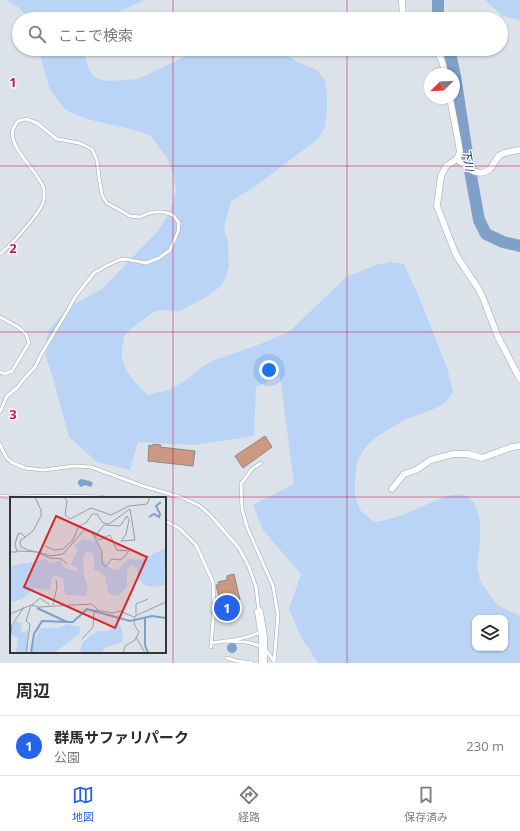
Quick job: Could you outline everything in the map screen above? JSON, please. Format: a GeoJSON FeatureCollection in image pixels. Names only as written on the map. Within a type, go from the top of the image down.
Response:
{"type":"FeatureCollection","features":[{"type":"Feature","properties":{"kind":"street"},"geometry":{"type":"LineString","coordinates":[[402,0],[403,12]]}},
{"type":"Feature","properties":{"kind":"street"},"geometry":{"type":"LineString","coordinates":[[439,56],[444,68]]}},
{"type":"Feature","properties":{"kind":"street"},"geometry":{"type":"LineString","coordinates":[[451,104],[460,152],[457,159],[446,166],[441,176],[437,206],[456,255],[478,288],[498,337],[520,379]]}},
{"type":"Feature","properties":{"kind":"street"},"geometry":{"type":"LineString","coordinates":[[457,159],[464,166],[477,173],[485,172],[490,169],[498,156],[507,152],[520,150]]}},
{"type":"Feature","properties":{"kind":"street"},"geometry":{"type":"LineString","coordinates":[[392,488],[404,474],[416,470],[431,460],[452,454],[468,454],[482,458],[512,447],[520,446]]}},
{"type":"Feature","properties":{"kind":"street"},"geometry":{"type":"LineString","coordinates":[[259,612],[264,637],[263,663]]}},
{"type":"Feature","properties":{"kind":"lane"},"geometry":{"type":"LineString","coordinates":[[0,254],[27,226],[41,207],[44,200],[44,189],[13,141],[13,130],[17,122],[26,119],[37,123],[57,139],[79,143],[92,149],[97,160],[102,195],[107,203],[130,216],[140,217],[148,213],[164,212],[173,215],[178,223],[178,232],[170,250],[159,258],[146,263],[125,259],[119,260],[94,274],[75,297],[42,353],[35,368],[17,388],[7,396],[0,412]]}},
{"type":"Feature","properties":{"kind":"lane"},"geometry":{"type":"LineString","coordinates":[[0,317],[18,327],[26,334],[29,343],[12,371],[5,374],[0,372]]}},
{"type":"Feature","properties":{"kind":"lane"},"geometry":{"type":"LineString","coordinates":[[0,444],[6,457],[11,462],[26,468],[43,470],[75,466],[91,467],[143,486],[183,498],[200,506],[211,516],[239,548],[249,567],[256,587],[259,612]]}},
{"type":"Feature","properties":{"kind":"lane"},"geometry":{"type":"LineString","coordinates":[[261,463],[252,469],[241,484],[242,509],[247,527],[273,586],[278,614],[274,662]]}},
{"type":"Feature","properties":{"kind":"lane"},"geometry":{"type":"LineString","coordinates":[[0,496],[101,497]]}},
{"type":"Feature","properties":{"kind":"lane"},"geometry":{"type":"LineString","coordinates":[[166,522],[179,528],[196,545],[213,582],[214,607],[211,645],[256,635],[262,630]]}},
{"type":"Feature","properties":{"kind":"lane"},"geometry":{"type":"LineString","coordinates":[[225,641],[246,642],[263,647],[274,662]]}},
{"type":"Feature","properties":{"kind":"lane"},"geometry":{"type":"LineString","coordinates":[[227,658],[252,663]]}},
{"type":"Feature","properties":{"kind":"shaded area"},"geometry":{"type":"Polygon","coordinates":[[[6,0],[144,0],[119,12],[23,12],[6,0]]]}},
{"type":"Feature","properties":{"kind":"shaded area"},"geometry":{"type":"Polygon","coordinates":[[[485,0],[520,0],[520,20],[508,17],[508,12],[498,12],[485,0]]]}},
{"type":"Feature","properties":{"kind":"shaded area"},"geometry":{"type":"Polygon","coordinates":[[[41,56],[85,56],[88,67],[93,76],[102,80],[111,81],[138,79],[186,56],[288,56],[317,70],[325,81],[327,108],[325,126],[318,139],[253,188],[231,201],[224,227],[228,241],[229,266],[226,277],[221,286],[206,297],[180,311],[160,310],[152,313],[124,336],[122,359],[126,370],[147,395],[169,390],[186,380],[199,369],[212,361],[263,343],[290,331],[346,277],[376,265],[391,262],[404,264],[419,297],[447,368],[453,391],[446,402],[434,409],[404,420],[378,436],[366,446],[357,462],[355,496],[360,510],[374,522],[402,515],[447,496],[460,494],[468,496],[474,503],[480,522],[480,542],[477,566],[480,581],[497,605],[520,616],[520,663],[318,663],[300,635],[289,609],[301,574],[263,530],[253,505],[294,484],[280,376],[256,387],[254,436],[194,445],[138,442],[130,470],[97,462],[69,437],[46,357],[46,342],[49,330],[69,307],[102,289],[157,232],[170,212],[176,191],[173,173],[167,158],[151,136],[139,131],[91,120],[71,113],[65,109],[50,90],[41,56]]]}},
{"type":"Feature","properties":{"kind":"shaded area"},"geometry":{"type":"Polygon","coordinates":[[[81,479],[93,483],[91,487],[85,485],[81,487],[78,484],[78,481],[81,479]]]}},
{"type":"Feature","properties":{"kind":"shaded area"},"geometry":{"type":"Polygon","coordinates":[[[230,643],[234,643],[236,644],[236,652],[230,653],[227,650],[227,646],[230,643]]]}},
{"type":"Feature","properties":{"kind":"building"},"geometry":{"type":"Polygon","coordinates":[[[265,436],[272,447],[243,468],[235,456],[265,436]]]}},
{"type":"Feature","properties":{"kind":"building"},"geometry":{"type":"Polygon","coordinates":[[[153,444],[161,445],[160,447],[195,451],[193,466],[148,461],[149,445],[153,446],[153,444]]]}},
{"type":"Feature","properties":{"kind":"building"},"geometry":{"type":"Polygon","coordinates":[[[234,574],[240,600],[232,602],[231,599],[220,602],[216,585],[219,585],[218,582],[227,580],[227,576],[234,574]]]}},
{"type":"Feature","properties":{"kind":"waterway","name":"下川"},"geometry":{"type":"LineString","coordinates":[[438,0],[438,12]]}},
{"type":"Feature","properties":{"kind":"waterway","name":"下川"},"geometry":{"type":"LineString","coordinates":[[451,56],[479,220],[486,234],[503,242],[520,246]]}},
{"type":"Feature","properties":{"kind":"place","name":"群馬サファリパーク"},"geometry":{"type":"Point","coordinates":[227,608]}}]}
